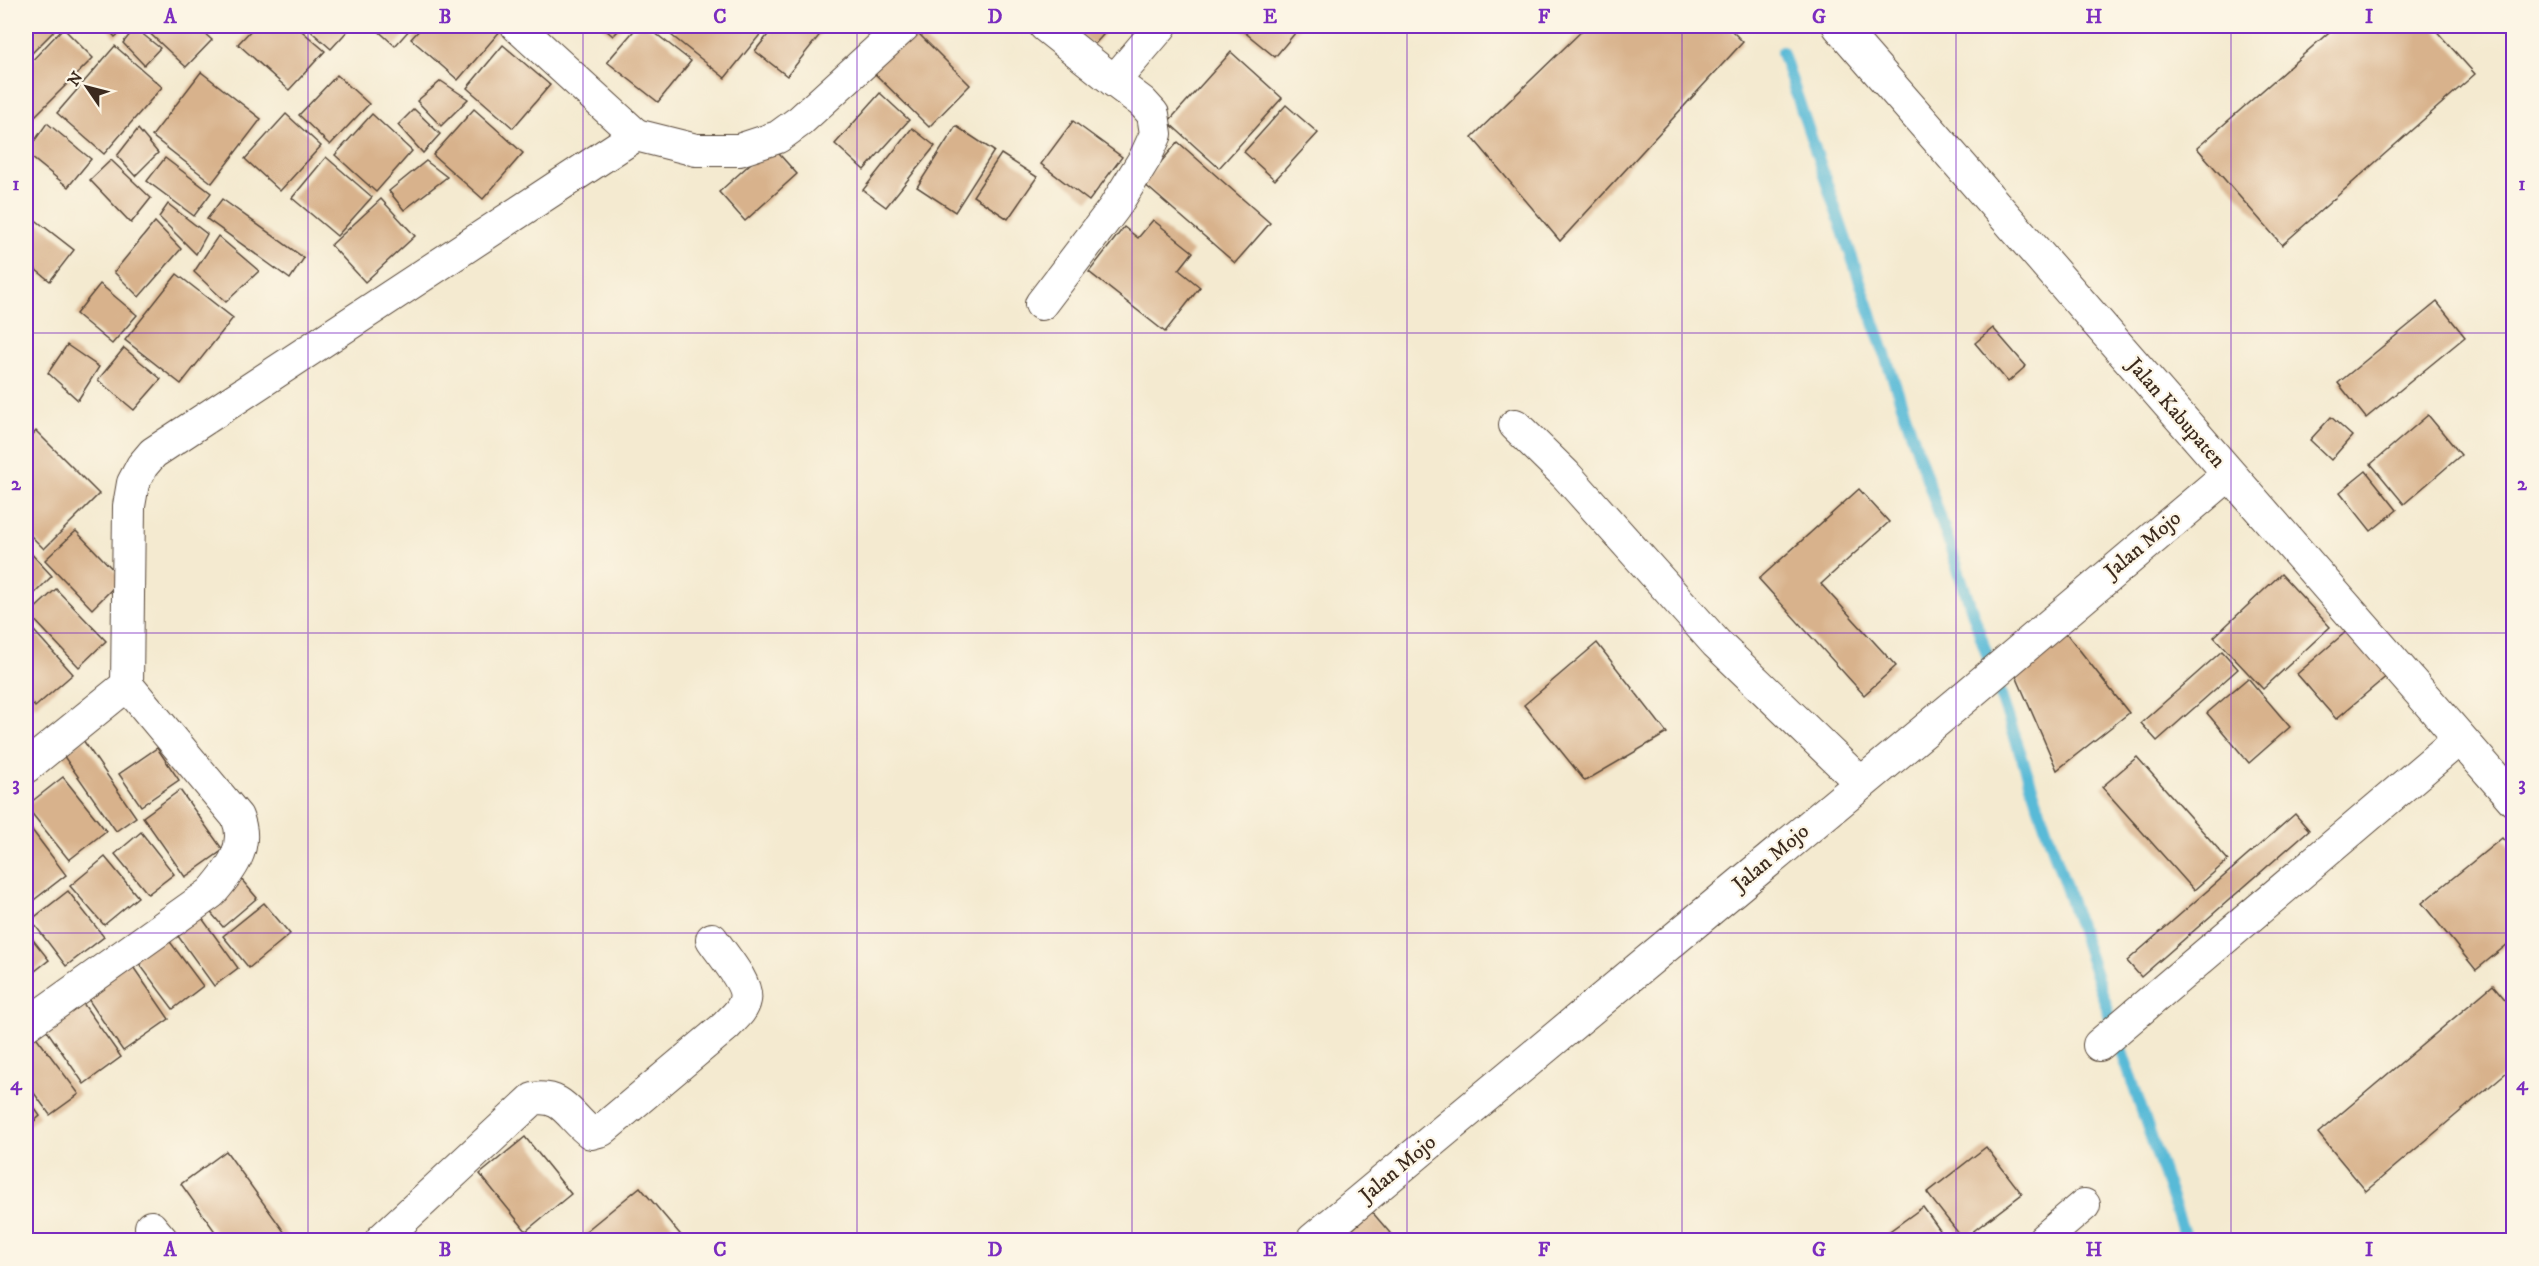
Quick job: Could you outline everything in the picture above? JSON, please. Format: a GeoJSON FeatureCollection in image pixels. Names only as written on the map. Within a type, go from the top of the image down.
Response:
{"type":"FeatureCollection","features":[{"type":"Feature","properties":{"kind":"street"},"geometry":{"type":"LineString","coordinates":[[517,26],[636,135],[696,150],[739,150],[778,137],[800,121],[904,26]]}},
{"type":"Feature","properties":{"kind":"street"},"geometry":{"type":"LineString","coordinates":[[1041,304],[1114,208],[1145,158],[1156,134],[1153,114],[1142,102],[1045,26]]}},
{"type":"Feature","properties":{"kind":"street"},"geometry":{"type":"LineString","coordinates":[[1114,81],[1161,26]]}},
{"type":"Feature","properties":{"kind":"street","name":"Jalan Kabupaten"},"geometry":{"type":"LineString","coordinates":[[1839,26],[2514,800]]}},
{"type":"Feature","properties":{"kind":"street"},"geometry":{"type":"LineString","coordinates":[[26,1025],[211,893],[229,873],[242,844],[243,830],[237,817],[127,685],[129,506],[133,483],[142,466],[153,453],[636,135]]}},
{"type":"Feature","properties":{"kind":"street"},"geometry":{"type":"LineString","coordinates":[[1515,425],[1566,475],[1716,643],[1861,783]]}},
{"type":"Feature","properties":{"kind":"street","name":"Jalan Mojo"},"geometry":{"type":"LineString","coordinates":[[1313,1240],[1964,698],[2229,474]]}},
{"type":"Feature","properties":{"kind":"street"},"geometry":{"type":"LineString","coordinates":[[31,751],[127,685]]}},
{"type":"Feature","properties":{"kind":"street"},"geometry":{"type":"LineString","coordinates":[[2099,1045],[2459,739]]}},
{"type":"Feature","properties":{"kind":"street"},"geometry":{"type":"LineString","coordinates":[[381,1240],[533,1099],[550,1098],[561,1104],[580,1125],[591,1133],[602,1130],[726,1026],[741,1010],[746,999],[744,988],[712,939]]}},
{"type":"Feature","properties":{"kind":"street"},"geometry":{"type":"LineString","coordinates":[[2043,1240],[2084,1204]]}},
{"type":"Feature","properties":{"kind":"building"},"geometry":{"type":"Polygon","coordinates":[[[26,26],[59,26],[26,59],[26,26]]]}},
{"type":"Feature","properties":{"kind":"building"},"geometry":{"type":"Polygon","coordinates":[[[105,26],[128,26],[115,37],[105,26]]]}},
{"type":"Feature","properties":{"kind":"building"},"geometry":{"type":"Polygon","coordinates":[[[142,26],[196,26],[212,40],[186,67],[142,26]]]}},
{"type":"Feature","properties":{"kind":"building"},"geometry":{"type":"Polygon","coordinates":[[[255,26],[296,26],[325,51],[289,90],[238,44],[255,26]]]}},
{"type":"Feature","properties":{"kind":"building"},"geometry":{"type":"Polygon","coordinates":[[[305,26],[352,26],[331,49],[305,26]]]}},
{"type":"Feature","properties":{"kind":"building"},"geometry":{"type":"Polygon","coordinates":[[[373,26],[408,26],[411,28],[395,46],[373,26]]]}},
{"type":"Feature","properties":{"kind":"building"},"geometry":{"type":"Polygon","coordinates":[[[423,26],[497,26],[502,29],[458,80],[411,39],[423,26]]]}},
{"type":"Feature","properties":{"kind":"building"},"geometry":{"type":"Polygon","coordinates":[[[601,26],[623,26],[613,36],[601,26]]]}},
{"type":"Feature","properties":{"kind":"building"},"geometry":{"type":"Polygon","coordinates":[[[638,26],[646,26],[691,61],[658,102],[607,62],[638,26]]]}},
{"type":"Feature","properties":{"kind":"building"},"geometry":{"type":"Polygon","coordinates":[[[679,26],[767,26],[725,78],[671,35],[679,26]]]}},
{"type":"Feature","properties":{"kind":"building"},"geometry":{"type":"Polygon","coordinates":[[[775,26],[813,26],[822,32],[787,76],[755,51],[775,26]]]}},
{"type":"Feature","properties":{"kind":"building"},"geometry":{"type":"Polygon","coordinates":[[[1071,26],[1111,26],[1094,45],[1071,26]]]}},
{"type":"Feature","properties":{"kind":"building"},"geometry":{"type":"Polygon","coordinates":[[[1237,26],[1301,26],[1275,57],[1237,26]]]}},
{"type":"Feature","properties":{"kind":"building"},"geometry":{"type":"Polygon","coordinates":[[[1587,26],[1727,26],[1743,42],[1560,241],[1472,137],[1587,26]]]}},
{"type":"Feature","properties":{"kind":"building"},"geometry":{"type":"Polygon","coordinates":[[[2336,26],[2432,26],[2475,74],[2282,245],[2197,148],[2336,26]]]}},
{"type":"Feature","properties":{"kind":"building"},"geometry":{"type":"Polygon","coordinates":[[[63,28],[93,58],[26,125],[26,67],[63,28]]]}},
{"type":"Feature","properties":{"kind":"building"},"geometry":{"type":"Polygon","coordinates":[[[135,28],[160,48],[144,65],[123,43],[135,28]]]}},
{"type":"Feature","properties":{"kind":"building"},"geometry":{"type":"Polygon","coordinates":[[[913,28],[970,85],[929,127],[871,70],[913,28]]]}},
{"type":"Feature","properties":{"kind":"building"},"geometry":{"type":"Polygon","coordinates":[[[503,45],[550,85],[513,128],[467,88],[503,45]]]}},
{"type":"Feature","properties":{"kind":"building"},"geometry":{"type":"Polygon","coordinates":[[[115,46],[162,87],[104,154],[57,113],[115,46]]]}},
{"type":"Feature","properties":{"kind":"building"},"geometry":{"type":"Polygon","coordinates":[[[1231,52],[1282,98],[1219,168],[1168,122],[1231,52]]]}},
{"type":"Feature","properties":{"kind":"building"},"geometry":{"type":"Polygon","coordinates":[[[201,72],[261,119],[212,183],[152,136],[201,72]]]}},
{"type":"Feature","properties":{"kind":"building"},"geometry":{"type":"Polygon","coordinates":[[[337,75],[369,104],[330,145],[299,115],[337,75]]]}},
{"type":"Feature","properties":{"kind":"building"},"geometry":{"type":"Polygon","coordinates":[[[441,81],[468,99],[441,126],[417,101],[441,81]]]}},
{"type":"Feature","properties":{"kind":"building"},"geometry":{"type":"Polygon","coordinates":[[[880,93],[909,120],[864,170],[835,144],[880,93]]]}},
{"type":"Feature","properties":{"kind":"building"},"geometry":{"type":"Polygon","coordinates":[[[1286,105],[1318,133],[1275,180],[1244,152],[1286,105]]]}},
{"type":"Feature","properties":{"kind":"building"},"geometry":{"type":"Polygon","coordinates":[[[414,109],[440,134],[423,153],[398,125],[414,109]]]}},
{"type":"Feature","properties":{"kind":"building"},"geometry":{"type":"Polygon","coordinates":[[[474,109],[523,153],[483,199],[433,155],[474,109]]]}},
{"type":"Feature","properties":{"kind":"building"},"geometry":{"type":"Polygon","coordinates":[[[286,114],[321,146],[280,191],[245,159],[286,114]]]}},
{"type":"Feature","properties":{"kind":"building"},"geometry":{"type":"Polygon","coordinates":[[[372,114],[412,151],[376,192],[335,155],[372,114]]]}},
{"type":"Feature","properties":{"kind":"building"},"geometry":{"type":"Polygon","coordinates":[[[1073,121],[1122,157],[1089,201],[1041,164],[1073,121]]]}},
{"type":"Feature","properties":{"kind":"building"},"geometry":{"type":"Polygon","coordinates":[[[47,123],[91,159],[68,187],[26,153],[47,123]]]}},
{"type":"Feature","properties":{"kind":"building"},"geometry":{"type":"Polygon","coordinates":[[[956,126],[994,151],[955,212],[917,187],[956,126]]]}},
{"type":"Feature","properties":{"kind":"building"},"geometry":{"type":"Polygon","coordinates":[[[912,128],[935,146],[886,207],[863,190],[912,128]]]}},
{"type":"Feature","properties":{"kind":"building"},"geometry":{"type":"Polygon","coordinates":[[[138,129],[158,153],[135,176],[117,156],[138,129]]]}},
{"type":"Feature","properties":{"kind":"building"},"geometry":{"type":"Polygon","coordinates":[[[1178,142],[1270,223],[1235,263],[1143,183],[1178,142]]]}},
{"type":"Feature","properties":{"kind":"building"},"geometry":{"type":"Polygon","coordinates":[[[771,145],[797,174],[745,221],[719,192],[771,145]]]}},
{"type":"Feature","properties":{"kind":"building"},"geometry":{"type":"Polygon","coordinates":[[[1001,154],[1037,177],[1008,219],[973,196],[1001,154]]]}},
{"type":"Feature","properties":{"kind":"building"},"geometry":{"type":"Polygon","coordinates":[[[326,157],[372,197],[337,236],[292,198],[326,157]]]}},
{"type":"Feature","properties":{"kind":"building"},"geometry":{"type":"Polygon","coordinates":[[[165,158],[211,193],[194,216],[147,181],[165,158]]]}},
{"type":"Feature","properties":{"kind":"building"},"geometry":{"type":"Polygon","coordinates":[[[111,160],[151,198],[131,223],[90,180],[111,160]]]}},
{"type":"Feature","properties":{"kind":"building"},"geometry":{"type":"Polygon","coordinates":[[[426,161],[447,177],[404,210],[389,191],[426,161]]]}},
{"type":"Feature","properties":{"kind":"building"},"geometry":{"type":"Polygon","coordinates":[[[222,199],[304,258],[290,279],[207,219],[222,199]]]}},
{"type":"Feature","properties":{"kind":"building"},"geometry":{"type":"Polygon","coordinates":[[[381,199],[415,236],[365,282],[331,245],[381,199]]]}},
{"type":"Feature","properties":{"kind":"building"},"geometry":{"type":"Polygon","coordinates":[[[168,204],[207,234],[196,254],[159,217],[168,204]]]}},
{"type":"Feature","properties":{"kind":"building"},"geometry":{"type":"Polygon","coordinates":[[[33,218],[74,250],[50,281],[26,262],[26,228],[33,218]]]}},
{"type":"Feature","properties":{"kind":"building"},"geometry":{"type":"Polygon","coordinates":[[[1153,220],[1193,252],[1179,270],[1200,287],[1165,332],[1089,272],[1124,227],[1138,238],[1153,220]]]}},
{"type":"Feature","properties":{"kind":"building"},"geometry":{"type":"Polygon","coordinates":[[[155,222],[181,249],[139,297],[114,272],[155,222]]]}},
{"type":"Feature","properties":{"kind":"building"},"geometry":{"type":"Polygon","coordinates":[[[218,236],[259,271],[226,302],[194,272],[218,236]]]}},
{"type":"Feature","properties":{"kind":"building"},"geometry":{"type":"Polygon","coordinates":[[[177,274],[233,318],[181,384],[125,340],[177,274]]]}},
{"type":"Feature","properties":{"kind":"building"},"geometry":{"type":"Polygon","coordinates":[[[100,284],[137,315],[112,344],[76,314],[100,284]]]}},
{"type":"Feature","properties":{"kind":"building"},"geometry":{"type":"Polygon","coordinates":[[[2437,302],[2465,337],[2366,418],[2338,383],[2437,302]]]}},
{"type":"Feature","properties":{"kind":"building"},"geometry":{"type":"Polygon","coordinates":[[[1993,328],[2026,366],[2008,382],[1975,343],[1993,328]]]}},
{"type":"Feature","properties":{"kind":"building"},"geometry":{"type":"Polygon","coordinates":[[[67,345],[99,367],[78,400],[48,373],[67,345]]]}},
{"type":"Feature","properties":{"kind":"building"},"geometry":{"type":"Polygon","coordinates":[[[124,348],[161,379],[134,410],[98,380],[124,348]]]}},
{"type":"Feature","properties":{"kind":"building"},"geometry":{"type":"Polygon","coordinates":[[[2428,415],[2461,455],[2404,504],[2371,464],[2428,415]]]}},
{"type":"Feature","properties":{"kind":"building"},"geometry":{"type":"Polygon","coordinates":[[[2331,417],[2352,436],[2331,460],[2310,440],[2331,417]]]}},
{"type":"Feature","properties":{"kind":"building"},"geometry":{"type":"Polygon","coordinates":[[[36,431],[99,494],[44,549],[26,531],[26,442],[36,431]]]}},
{"type":"Feature","properties":{"kind":"building"},"geometry":{"type":"Polygon","coordinates":[[[2366,471],[2397,510],[2371,531],[2340,492],[2366,471]]]}},
{"type":"Feature","properties":{"kind":"building"},"geometry":{"type":"Polygon","coordinates":[[[1859,489],[1889,522],[1821,584],[1896,666],[1864,695],[1759,579],[1859,489]]]}},
{"type":"Feature","properties":{"kind":"building"},"geometry":{"type":"Polygon","coordinates":[[[76,531],[122,579],[92,609],[45,560],[76,531]]]}},
{"type":"Feature","properties":{"kind":"building"},"geometry":{"type":"Polygon","coordinates":[[[26,548],[52,576],[26,602],[26,548]]]}},
{"type":"Feature","properties":{"kind":"building"},"geometry":{"type":"Polygon","coordinates":[[[2281,574],[2330,627],[2263,689],[2214,637],[2281,574]]]}},
{"type":"Feature","properties":{"kind":"building"},"geometry":{"type":"Polygon","coordinates":[[[56,589],[106,641],[79,667],[29,614],[56,589]]]}},
{"type":"Feature","properties":{"kind":"building"},"geometry":{"type":"Polygon","coordinates":[[[26,622],[73,674],[35,707],[26,696],[26,622]]]}},
{"type":"Feature","properties":{"kind":"building"},"geometry":{"type":"Polygon","coordinates":[[[2356,623],[2395,669],[2336,719],[2297,674],[2356,623]]]}},
{"type":"Feature","properties":{"kind":"building"},"geometry":{"type":"Polygon","coordinates":[[[2063,629],[2129,713],[2057,770],[2013,669],[2063,629]]]}},
{"type":"Feature","properties":{"kind":"building"},"geometry":{"type":"Polygon","coordinates":[[[1597,643],[1667,733],[1585,781],[1524,705],[1597,643]]]}},
{"type":"Feature","properties":{"kind":"building"},"geometry":{"type":"Polygon","coordinates":[[[2222,651],[2238,669],[2157,741],[2141,723],[2222,651]]]}},
{"type":"Feature","properties":{"kind":"building"},"geometry":{"type":"Polygon","coordinates":[[[2248,678],[2290,727],[2249,763],[2207,713],[2248,678]]]}},
{"type":"Feature","properties":{"kind":"building"},"geometry":{"type":"Polygon","coordinates":[[[83,740],[136,817],[116,831],[63,755],[83,740]]]}},
{"type":"Feature","properties":{"kind":"building"},"geometry":{"type":"Polygon","coordinates":[[[157,748],[179,780],[141,806],[119,774],[157,748]]]}},
{"type":"Feature","properties":{"kind":"building"},"geometry":{"type":"Polygon","coordinates":[[[2137,757],[2228,860],[2194,890],[2102,787],[2137,757]]]}},
{"type":"Feature","properties":{"kind":"building"},"geometry":{"type":"Polygon","coordinates":[[[63,777],[106,831],[69,860],[26,806],[63,777]]]}},
{"type":"Feature","properties":{"kind":"building"},"geometry":{"type":"Polygon","coordinates":[[[180,790],[223,850],[185,877],[143,817],[180,790]]]}},
{"type":"Feature","properties":{"kind":"building"},"geometry":{"type":"Polygon","coordinates":[[[2295,814],[2309,830],[2141,977],[2127,961],[2295,814]]]}},
{"type":"Feature","properties":{"kind":"building"},"geometry":{"type":"Polygon","coordinates":[[[26,822],[66,875],[26,906],[26,822]]]}},
{"type":"Feature","properties":{"kind":"building"},"geometry":{"type":"Polygon","coordinates":[[[141,832],[174,874],[148,894],[115,854],[141,832]]]}},
{"type":"Feature","properties":{"kind":"building"},"geometry":{"type":"Polygon","coordinates":[[[2502,838],[2514,852],[2514,939],[2476,970],[2422,903],[2502,838]]]}},
{"type":"Feature","properties":{"kind":"building"},"geometry":{"type":"Polygon","coordinates":[[[105,857],[138,897],[104,925],[70,886],[105,857]]]}},
{"type":"Feature","properties":{"kind":"building"},"geometry":{"type":"Polygon","coordinates":[[[236,873],[257,898],[223,927],[202,902],[236,873]]]}},
{"type":"Feature","properties":{"kind":"building"},"geometry":{"type":"Polygon","coordinates":[[[68,891],[104,937],[66,966],[31,920],[68,891]]]}},
{"type":"Feature","properties":{"kind":"building"},"geometry":{"type":"Polygon","coordinates":[[[264,903],[290,934],[249,968],[223,936],[264,903]]]}},
{"type":"Feature","properties":{"kind":"building"},"geometry":{"type":"Polygon","coordinates":[[[194,907],[238,968],[214,986],[170,925],[194,907]]]}},
{"type":"Feature","properties":{"kind":"building"},"geometry":{"type":"Polygon","coordinates":[[[26,931],[49,960],[26,978],[26,931]]]}},
{"type":"Feature","properties":{"kind":"building"},"geometry":{"type":"Polygon","coordinates":[[[162,931],[203,986],[173,1009],[132,954],[162,931]]]}},
{"type":"Feature","properties":{"kind":"building"},"geometry":{"type":"Polygon","coordinates":[[[127,958],[169,1019],[123,1051],[82,990],[127,958]]]}},
{"type":"Feature","properties":{"kind":"building"},"geometry":{"type":"Polygon","coordinates":[[[2493,985],[2514,1010],[2514,1066],[2366,1191],[2318,1133],[2493,985]]]}},
{"type":"Feature","properties":{"kind":"building"},"geometry":{"type":"Polygon","coordinates":[[[80,999],[121,1057],[84,1084],[43,1025],[80,999]]]}},
{"type":"Feature","properties":{"kind":"building"},"geometry":{"type":"Polygon","coordinates":[[[34,1034],[79,1094],[50,1115],[26,1082],[26,1041],[34,1034]]]}},
{"type":"Feature","properties":{"kind":"building"},"geometry":{"type":"Polygon","coordinates":[[[26,1096],[40,1116],[26,1128],[26,1096]]]}},
{"type":"Feature","properties":{"kind":"building"},"geometry":{"type":"Polygon","coordinates":[[[525,1137],[571,1194],[526,1231],[480,1174],[525,1137]]]}},
{"type":"Feature","properties":{"kind":"building"},"geometry":{"type":"Polygon","coordinates":[[[1986,1147],[2022,1194],[1963,1239],[1927,1193],[1986,1147]]]}},
{"type":"Feature","properties":{"kind":"building"},"geometry":{"type":"Polygon","coordinates":[[[226,1151],[290,1240],[221,1240],[181,1184],[226,1151]]]}},
{"type":"Feature","properties":{"kind":"building"},"geometry":{"type":"Polygon","coordinates":[[[640,1187],[685,1240],[575,1240],[597,1222],[640,1187]]]}},
{"type":"Feature","properties":{"kind":"building"},"geometry":{"type":"Polygon","coordinates":[[[1923,1207],[1947,1240],[1892,1240],[1887,1233],[1923,1207]]]}},
{"type":"Feature","properties":{"kind":"building"},"geometry":{"type":"Polygon","coordinates":[[[1372,1212],[1396,1240],[1349,1240],[1345,1236],[1372,1212]]]}},
{"type":"Feature","properties":{"kind":"waterway"},"geometry":{"type":"LineString","coordinates":[[1782,52],[2186,1240]]}}]}
